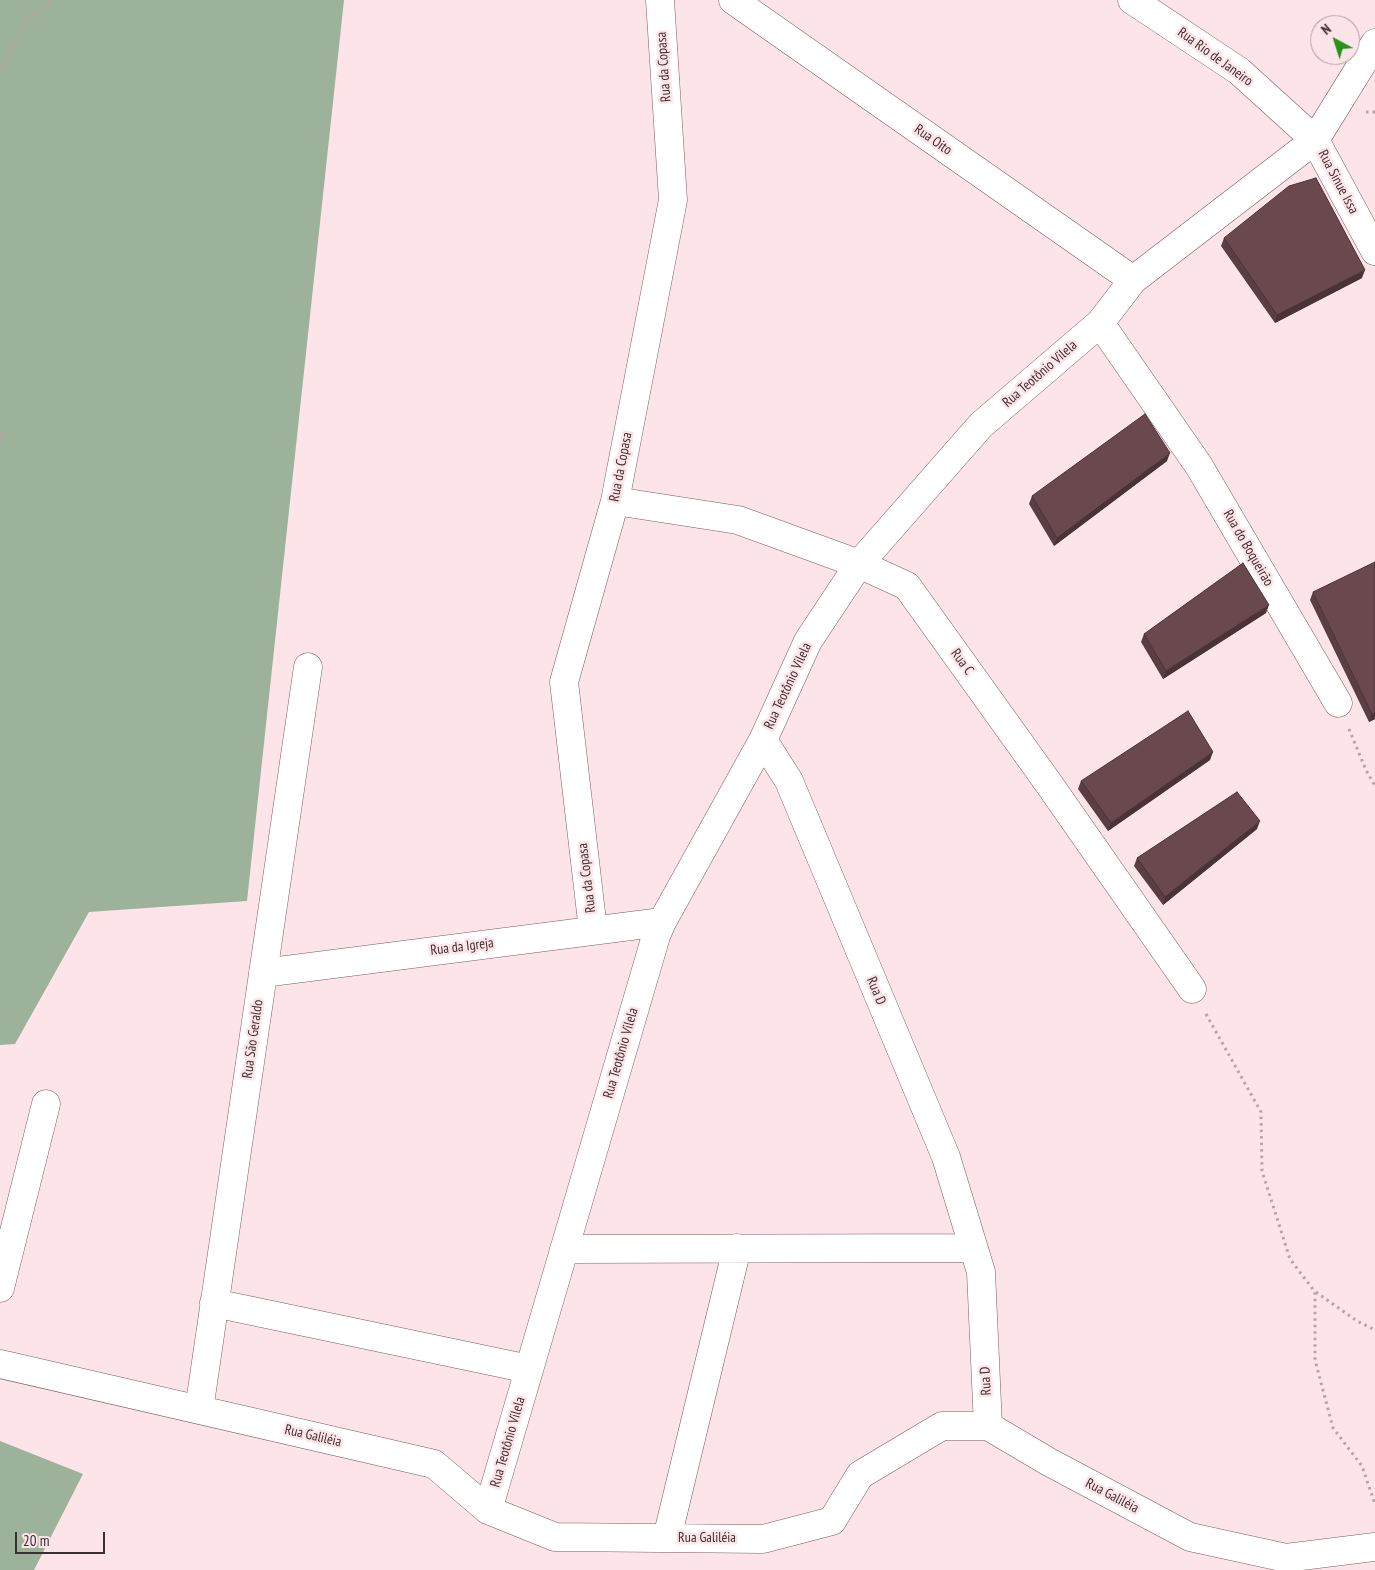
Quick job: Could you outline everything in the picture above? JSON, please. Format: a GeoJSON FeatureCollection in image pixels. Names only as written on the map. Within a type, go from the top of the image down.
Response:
{"type":"FeatureCollection","features":[{"type":"Feature","properties":{"kind":"street","name":"Rua da Copasa"},"geometry":{"type":"LineString","coordinates":[[593,930],[564,682],[615,501],[673,200],[660,0]]}},
{"type":"Feature","properties":{"kind":"street","name":"Rua Oito"},"geometry":{"type":"LineString","coordinates":[[733,0],[1133,280]]}},
{"type":"Feature","properties":{"kind":"street","name":"Rua Rio de Janeiro"},"geometry":{"type":"LineString","coordinates":[[1132,0],[1239,71],[1315,140]]}},
{"type":"Feature","properties":{"kind":"street","name":"Rua Teotônio Vilela"},"geometry":{"type":"LineString","coordinates":[[488,1510],[656,936],[763,740],[808,640],[859,564],[981,424],[1100,323],[1133,280],[1315,140],[1375,43]]}},
{"type":"Feature","properties":{"kind":"street","name":"Rua Sinue Issa"},"geometry":{"type":"LineString","coordinates":[[1315,140],[1375,251]]}},
{"type":"Feature","properties":{"kind":"street","name":"Rua do Boqueirão"},"geometry":{"type":"LineString","coordinates":[[1100,323],[1199,466],[1338,704]]}},
{"type":"Feature","properties":{"kind":"street","name":"Rua C"},"geometry":{"type":"LineString","coordinates":[[615,501],[738,520],[859,564],[907,586],[1049,784],[1192,989]]}},
{"type":"Feature","properties":{"kind":"street","name":"Rua São Geraldo"},"geometry":{"type":"LineString","coordinates":[[199,1410],[308,667]]}},
{"type":"Feature","properties":{"kind":"street","name":"Rua D"},"geometry":{"type":"LineString","coordinates":[[763,740],[789,781],[942,1148],[981,1272],[988,1426]]}},
{"type":"Feature","properties":{"kind":"street","name":"Rua da Igreja"},"geometry":{"type":"LineString","coordinates":[[263,973],[662,922]]}},
{"type":"Feature","properties":{"kind":"street"},"geometry":{"type":"LineString","coordinates":[[0,1288],[46,1104]]}},
{"type":"Feature","properties":{"kind":"street"},"geometry":{"type":"LineString","coordinates":[[667,1538],[737,1248]]}},
{"type":"Feature","properties":{"kind":"street"},"geometry":{"type":"LineString","coordinates":[[564,1249],[973,1248]]}},
{"type":"Feature","properties":{"kind":"street"},"geometry":{"type":"LineString","coordinates":[[214,1303],[529,1369]]}},
{"type":"Feature","properties":{"kind":"street","name":"Rua Galiléia"},"geometry":{"type":"LineString","coordinates":[[0,1364],[434,1464],[488,1510],[555,1537],[763,1539],[832,1521],[860,1475],[942,1426],[988,1426],[1049,1462],[1190,1537],[1286,1558],[1375,1547]]}},
{"type":"Feature","properties":{"kind":"path"},"geometry":{"type":"LineString","coordinates":[[0,72],[28,19],[52,0]]}},
{"type":"Feature","properties":{"kind":"path"},"geometry":{"type":"LineString","coordinates":[[0,432],[2,432],[0,445]]}},
{"type":"Feature","properties":{"kind":"path"},"geometry":{"type":"LineString","coordinates":[[1338,704],[1366,770],[1375,786]]}},
{"type":"Feature","properties":{"kind":"path"},"geometry":{"type":"LineString","coordinates":[[1192,989],[1261,1112],[1262,1171],[1290,1259],[1315,1292],[1357,1321],[1375,1330]]}},
{"type":"Feature","properties":{"kind":"path"},"geometry":{"type":"LineString","coordinates":[[1315,1292],[1315,1360],[1333,1428],[1362,1466],[1375,1504]]}},
{"type":"Feature","properties":{"kind":"green space"},"geometry":{"type":"Polygon","coordinates":[[[0,0],[344,0],[247,901],[89,912],[15,1044],[0,1045],[0,0]]]}},
{"type":"Feature","properties":{"kind":"green space"},"geometry":{"type":"Polygon","coordinates":[[[0,1441],[83,1474],[34,1570],[0,1570],[0,1441]]]}},
{"type":"Feature","properties":{"kind":"building"},"geometry":{"type":"Polygon","coordinates":[[[1316,178],[1365,270],[1277,315],[1224,238],[1289,186],[1316,178]]]}},
{"type":"Feature","properties":{"kind":"building"},"geometry":{"type":"Polygon","coordinates":[[[1145,414],[1170,453],[1057,538],[1032,496],[1145,414]]]}},
{"type":"Feature","properties":{"kind":"building"},"geometry":{"type":"Polygon","coordinates":[[[1375,562],[1375,713],[1372,714],[1313,592],[1375,562]]]}},
{"type":"Feature","properties":{"kind":"building"},"geometry":{"type":"Polygon","coordinates":[[[1243,563],[1269,605],[1166,671],[1144,634],[1243,563]]]}},
{"type":"Feature","properties":{"kind":"building"},"geometry":{"type":"Polygon","coordinates":[[[1188,711],[1213,752],[1111,823],[1081,781],[1188,711]]]}},
{"type":"Feature","properties":{"kind":"building"},"geometry":{"type":"Polygon","coordinates":[[[1237,792],[1260,821],[1165,897],[1137,858],[1237,792]]]}}]}
